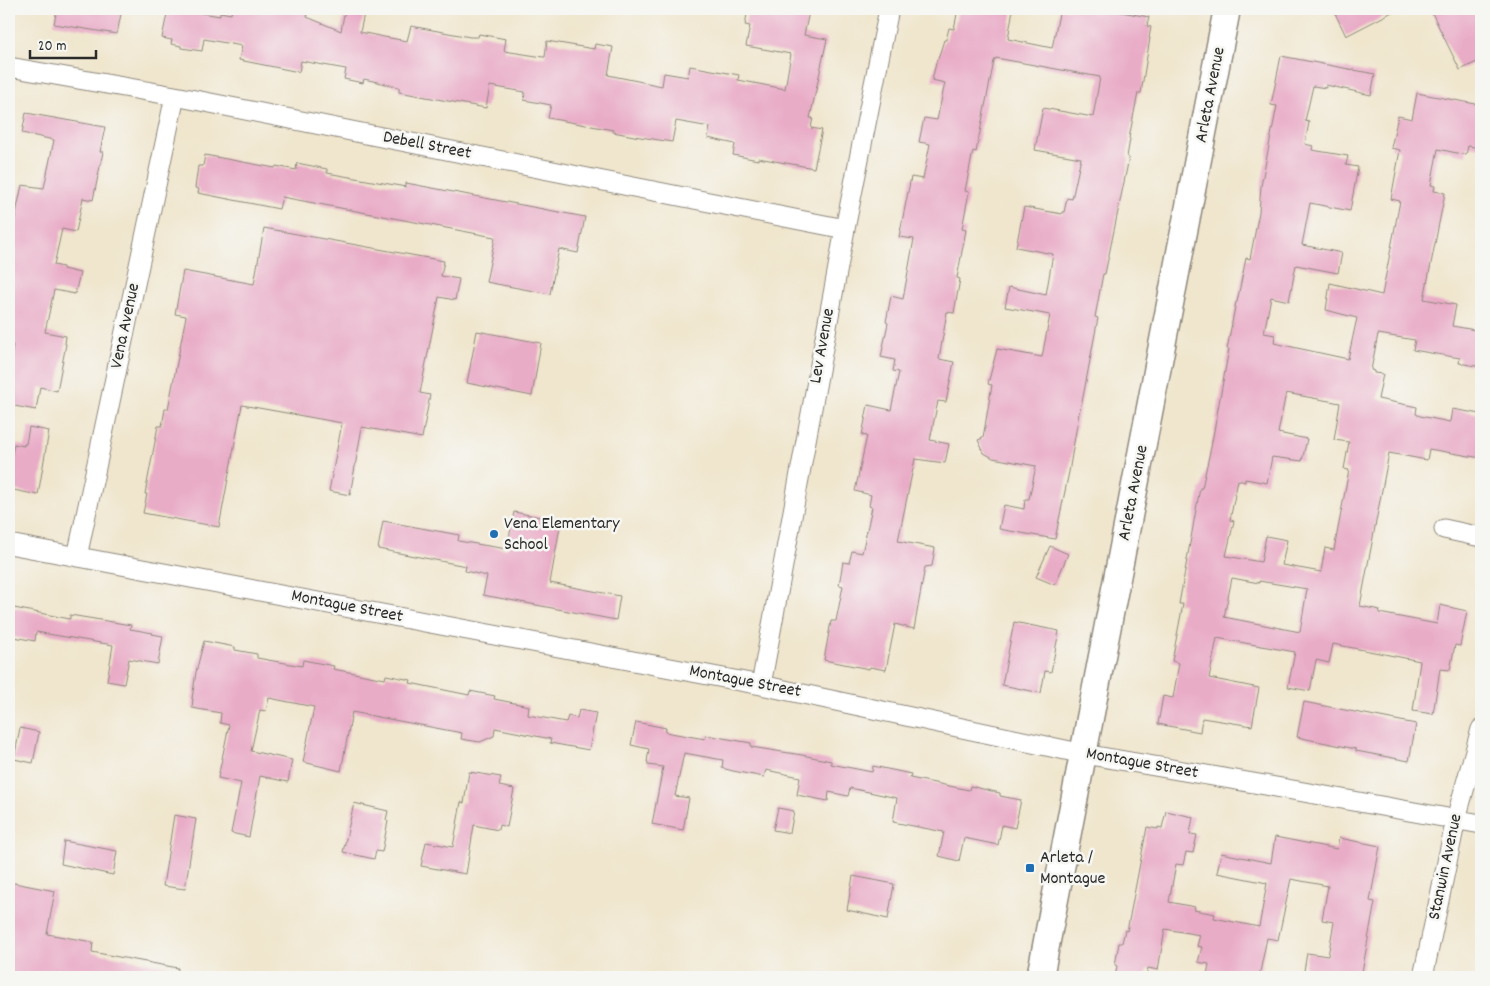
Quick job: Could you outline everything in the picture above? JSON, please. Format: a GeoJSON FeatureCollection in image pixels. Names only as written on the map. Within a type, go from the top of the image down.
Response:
{"type":"FeatureCollection","features":[{"type":"Feature","properties":{"kind":"main road","name":"Arleta Avenue"},"geometry":{"type":"LineString","coordinates":[[1040,977],[1227,9]]}},
{"type":"Feature","properties":{"kind":"street","name":"Lev Avenue"},"geometry":{"type":"LineString","coordinates":[[761,685],[845,229],[889,9]]}},
{"type":"Feature","properties":{"kind":"street","name":"Debell Street"},"geometry":{"type":"LineString","coordinates":[[9,66],[175,96],[845,229]]}},
{"type":"Feature","properties":{"kind":"street","name":"Vena Avenue"},"geometry":{"type":"LineString","coordinates":[[77,557],[175,96]]}},
{"type":"Feature","properties":{"kind":"street"},"geometry":{"type":"LineString","coordinates":[[1444,529],[1481,536]]}},
{"type":"Feature","properties":{"kind":"street","name":"Montague Street"},"geometry":{"type":"LineString","coordinates":[[9,544],[761,685],[1084,754],[1481,824]]}},
{"type":"Feature","properties":{"kind":"street","name":"Stanwin Avenue"},"geometry":{"type":"LineString","coordinates":[[1423,977],[1456,819],[1481,729]]}},
{"type":"Feature","properties":{"kind":"building"},"geometry":{"type":"Polygon","coordinates":[[[57,9],[122,9],[117,34],[54,24],[57,9]]]}},
{"type":"Feature","properties":{"kind":"building"},"geometry":{"type":"Polygon","coordinates":[[[168,9],[220,16],[220,12],[231,14],[232,9],[309,9],[307,17],[341,31],[345,9],[365,9],[360,32],[384,37],[407,41],[411,26],[470,37],[478,37],[479,34],[506,39],[504,51],[543,57],[545,57],[547,41],[594,49],[595,44],[613,47],[608,75],[662,86],[664,73],[688,77],[690,66],[739,75],[738,80],[785,89],[791,54],[746,46],[750,26],[745,25],[748,9],[792,9],[809,12],[804,35],[827,39],[810,118],[813,118],[811,128],[822,130],[814,168],[733,155],[735,144],[708,138],[710,127],[676,121],[672,142],[548,118],[551,105],[524,100],[525,92],[490,86],[486,108],[399,92],[399,87],[364,79],[363,83],[344,79],[346,69],[301,61],[299,72],[239,60],[242,46],[204,39],[202,51],[181,48],[181,46],[171,44],[172,40],[162,38],[168,9]]]}},
{"type":"Feature","properties":{"kind":"building"},"geometry":{"type":"Polygon","coordinates":[[[958,9],[1013,9],[1008,39],[1052,48],[1060,9],[1105,9],[1149,17],[1147,26],[1151,27],[1150,38],[1141,93],[1138,93],[1129,138],[1127,157],[1129,158],[1105,274],[1103,274],[1095,317],[1098,318],[1055,539],[999,529],[1004,505],[1024,509],[1025,499],[1029,499],[1036,466],[993,458],[984,453],[978,440],[983,438],[992,385],[988,384],[997,349],[1042,357],[1050,315],[1005,307],[1009,287],[1046,295],[1053,254],[1016,247],[1024,207],[1062,214],[1067,198],[1072,199],[1081,158],[1035,150],[1043,108],[1093,117],[1100,77],[996,58],[994,61],[976,152],[973,151],[965,191],[969,192],[962,229],[966,230],[957,278],[960,279],[954,313],[947,312],[939,359],[954,362],[946,402],[938,401],[930,440],[949,444],[945,463],[915,459],[898,541],[935,548],[932,566],[925,567],[914,629],[895,624],[886,670],[870,667],[869,669],[824,660],[831,621],[836,621],[843,586],[839,585],[843,562],[849,563],[852,551],[862,553],[872,507],[869,506],[871,495],[855,491],[867,436],[862,435],[868,405],[891,410],[899,372],[893,371],[895,360],[881,357],[891,296],[903,299],[914,239],[899,237],[911,177],[923,179],[930,144],[919,142],[924,118],[937,120],[945,83],[932,80],[937,59],[944,40],[946,40],[949,28],[954,29],[958,9]]]}},
{"type":"Feature","properties":{"kind":"building"},"geometry":{"type":"Polygon","coordinates":[[[1333,9],[1398,9],[1346,36],[1333,9]]]}},
{"type":"Feature","properties":{"kind":"building"},"geometry":{"type":"Polygon","coordinates":[[[1430,9],[1481,9],[1481,60],[1460,70],[1430,9]]]}},
{"type":"Feature","properties":{"kind":"building"},"geometry":{"type":"Polygon","coordinates":[[[1281,56],[1375,74],[1371,95],[1326,85],[1326,88],[1313,86],[1305,121],[1309,122],[1305,144],[1313,146],[1312,150],[1348,156],[1346,165],[1358,167],[1350,211],[1310,203],[1302,245],[1342,253],[1338,273],[1296,265],[1289,301],[1271,297],[1264,333],[1275,335],[1274,343],[1348,359],[1357,318],[1326,310],[1330,283],[1382,295],[1400,201],[1391,199],[1400,150],[1391,148],[1398,116],[1412,119],[1417,93],[1481,105],[1481,148],[1468,146],[1466,155],[1438,149],[1431,185],[1435,186],[1434,191],[1445,193],[1424,299],[1456,305],[1452,326],[1481,331],[1481,367],[1459,363],[1460,358],[1413,350],[1415,340],[1378,334],[1371,370],[1374,373],[1383,374],[1378,399],[1417,407],[1416,414],[1420,416],[1450,422],[1452,409],[1481,414],[1481,458],[1429,449],[1427,460],[1389,453],[1360,606],[1380,610],[1379,613],[1437,624],[1440,605],[1467,611],[1460,646],[1455,645],[1450,670],[1440,669],[1433,714],[1413,711],[1420,661],[1333,644],[1329,663],[1316,660],[1310,691],[1288,687],[1295,652],[1217,638],[1209,678],[1259,688],[1252,726],[1202,718],[1200,732],[1158,724],[1163,696],[1173,698],[1179,663],[1172,661],[1183,604],[1179,604],[1200,488],[1202,488],[1211,447],[1236,302],[1246,258],[1250,259],[1259,212],[1261,186],[1277,106],[1271,105],[1281,56]],[[1286,393],[1278,433],[1307,439],[1302,461],[1272,457],[1267,483],[1245,479],[1245,482],[1238,480],[1230,520],[1234,521],[1226,556],[1261,562],[1266,536],[1287,540],[1282,565],[1321,572],[1325,548],[1334,550],[1349,470],[1344,469],[1349,442],[1334,440],[1340,403],[1286,393]],[[1232,578],[1224,617],[1300,632],[1307,589],[1232,578]]]}},
{"type":"Feature","properties":{"kind":"building"},"geometry":{"type":"Polygon","coordinates":[[[26,113],[105,127],[100,152],[103,152],[93,200],[83,198],[76,232],[62,229],[54,265],[80,273],[75,294],[54,290],[45,332],[66,336],[66,344],[57,391],[40,387],[36,410],[9,405],[9,369],[13,345],[9,344],[12,323],[9,322],[9,226],[13,227],[22,185],[44,188],[54,140],[22,133],[26,113]]]}},
{"type":"Feature","properties":{"kind":"building"},"geometry":{"type":"Polygon","coordinates":[[[205,155],[296,170],[297,163],[327,169],[327,173],[406,187],[406,183],[585,217],[578,253],[559,249],[550,294],[486,282],[494,237],[282,197],[279,209],[198,193],[199,189],[195,188],[198,166],[203,166],[205,155]]]}},
{"type":"Feature","properties":{"kind":"building"},"geometry":{"type":"Polygon","coordinates":[[[264,228],[444,261],[441,276],[459,279],[455,300],[439,297],[420,393],[430,395],[422,438],[362,427],[350,495],[329,491],[342,423],[242,405],[219,527],[143,513],[158,426],[162,426],[165,409],[168,409],[186,316],[175,314],[183,271],[254,284],[264,228]]]}},
{"type":"Feature","properties":{"kind":"building"},"geometry":{"type":"Polygon","coordinates":[[[477,331],[541,343],[532,396],[467,383],[477,331]]]}},
{"type":"Feature","properties":{"kind":"building"},"geometry":{"type":"Polygon","coordinates":[[[29,427],[49,431],[38,495],[9,489],[9,453],[12,454],[14,444],[24,446],[26,444],[29,427]]]}},
{"type":"Feature","properties":{"kind":"building"},"geometry":{"type":"Polygon","coordinates":[[[514,512],[561,521],[550,583],[620,596],[616,620],[483,595],[487,576],[465,571],[466,566],[378,549],[383,521],[459,535],[458,541],[507,549],[514,512]]]}},
{"type":"Feature","properties":{"kind":"building"},"geometry":{"type":"Polygon","coordinates":[[[1050,546],[1068,554],[1055,585],[1036,577],[1050,546]]]}},
{"type":"Feature","properties":{"kind":"building"},"geometry":{"type":"Polygon","coordinates":[[[9,607],[70,619],[70,615],[131,625],[130,629],[163,636],[158,664],[129,659],[124,684],[107,681],[113,645],[36,632],[35,641],[9,636],[9,607]]]}},
{"type":"Feature","properties":{"kind":"building"},"geometry":{"type":"Polygon","coordinates":[[[1014,622],[1059,631],[1051,672],[1045,671],[1041,693],[1002,685],[1014,622]]]}},
{"type":"Feature","properties":{"kind":"building"},"geometry":{"type":"Polygon","coordinates":[[[204,641],[235,647],[235,650],[257,654],[257,658],[302,666],[303,660],[334,666],[333,669],[385,679],[386,675],[411,680],[410,683],[469,695],[470,691],[495,696],[494,699],[529,706],[528,715],[566,722],[568,716],[577,718],[579,710],[596,713],[589,750],[550,743],[551,739],[495,728],[494,736],[480,742],[461,739],[462,733],[352,712],[341,771],[303,762],[314,707],[269,698],[266,711],[260,710],[251,751],[292,760],[288,782],[260,776],[249,837],[231,833],[241,783],[218,778],[229,725],[220,723],[221,713],[192,708],[196,672],[204,641]]]}},
{"type":"Feature","properties":{"kind":"building"},"geometry":{"type":"Polygon","coordinates":[[[1304,702],[1416,724],[1409,761],[1297,737],[1304,702]]]}},
{"type":"Feature","properties":{"kind":"building"},"geometry":{"type":"Polygon","coordinates":[[[636,722],[666,728],[665,732],[705,739],[706,735],[751,743],[751,747],[831,761],[831,764],[872,772],[873,766],[911,774],[910,778],[969,790],[970,786],[1000,793],[1000,796],[1021,800],[1015,828],[1002,825],[998,845],[964,838],[959,861],[939,856],[944,832],[893,822],[897,798],[850,788],[848,796],[829,792],[828,801],[797,795],[800,777],[766,770],[764,777],[733,771],[722,768],[723,760],[684,753],[675,796],[689,798],[683,830],[652,824],[663,767],[648,765],[649,749],[631,745],[636,722]]]}},
{"type":"Feature","properties":{"kind":"building"},"geometry":{"type":"Polygon","coordinates":[[[20,728],[39,732],[33,763],[14,759],[20,728]]]}},
{"type":"Feature","properties":{"kind":"building"},"geometry":{"type":"Polygon","coordinates":[[[469,772],[501,777],[499,786],[514,789],[507,827],[499,825],[498,830],[474,825],[466,874],[421,866],[426,842],[453,847],[461,802],[464,803],[469,772]]]}},
{"type":"Feature","properties":{"kind":"building"},"geometry":{"type":"Polygon","coordinates":[[[354,803],[388,811],[382,852],[376,851],[374,859],[343,852],[354,803]]]}},
{"type":"Feature","properties":{"kind":"building"},"geometry":{"type":"Polygon","coordinates":[[[778,808],[794,811],[790,833],[773,830],[778,808]]]}},
{"type":"Feature","properties":{"kind":"building"},"geometry":{"type":"Polygon","coordinates":[[[1166,811],[1193,817],[1190,834],[1197,835],[1193,853],[1186,852],[1183,865],[1176,864],[1169,902],[1195,907],[1194,910],[1215,914],[1214,918],[1259,927],[1267,883],[1217,873],[1221,853],[1271,863],[1275,837],[1337,849],[1339,838],[1380,846],[1370,901],[1375,902],[1361,977],[1303,977],[1307,953],[1328,956],[1334,922],[1322,920],[1328,886],[1291,879],[1278,940],[1267,938],[1259,977],[1207,975],[1209,964],[1198,962],[1202,947],[1197,946],[1200,935],[1165,929],[1158,970],[1148,968],[1146,977],[1115,977],[1119,943],[1122,943],[1125,930],[1127,931],[1147,827],[1162,828],[1166,811]]]}},
{"type":"Feature","properties":{"kind":"building"},"geometry":{"type":"Polygon","coordinates":[[[174,815],[196,819],[185,889],[163,886],[174,815]]]}},
{"type":"Feature","properties":{"kind":"building"},"geometry":{"type":"Polygon","coordinates":[[[64,841],[117,851],[113,875],[61,864],[64,841]]]}},
{"type":"Feature","properties":{"kind":"building"},"geometry":{"type":"Polygon","coordinates":[[[853,876],[894,884],[888,919],[847,910],[853,876]]]}},
{"type":"Feature","properties":{"kind":"building"},"geometry":{"type":"Polygon","coordinates":[[[9,882],[55,891],[47,934],[93,942],[92,952],[178,968],[177,977],[9,977],[9,882]]]}},
{"type":"Feature","properties":{"kind":"place","name":"Vena Elementary School"},"geometry":{"type":"Point","coordinates":[494,534]}},
{"type":"Feature","properties":{"kind":"place","name":"Arleta / Montague"},"geometry":{"type":"Point","coordinates":[1030,868]}}]}
